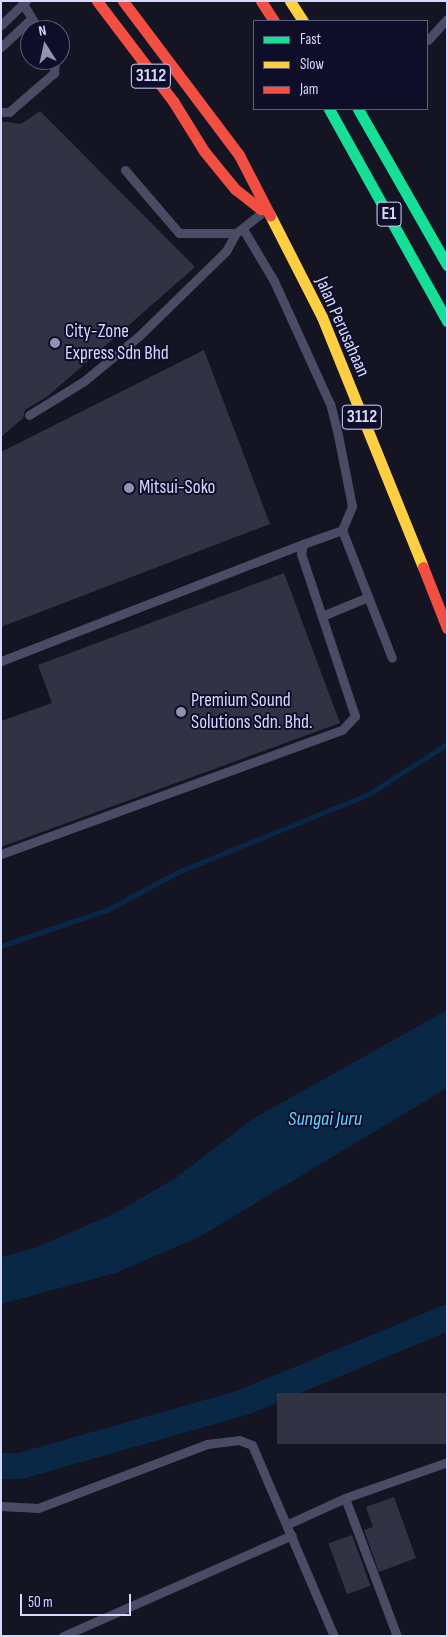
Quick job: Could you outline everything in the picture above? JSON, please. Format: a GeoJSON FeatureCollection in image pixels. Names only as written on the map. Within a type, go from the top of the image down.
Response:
{"type":"FeatureCollection","features":[{"type":"Feature","properties":{"kind":"main road","name":"Jalan Perusahaan"},"geometry":{"type":"LineString","coordinates":[[97,1],[173,101],[204,151],[235,189],[264,211]]}},
{"type":"Feature","properties":{"kind":"main road","name":"Jalan Perusahaan"},"geometry":{"type":"LineString","coordinates":[[123,1],[239,155],[264,211],[322,317],[447,628]]}},
{"type":"Feature","properties":{"kind":"main road"},"geometry":{"type":"LineString","coordinates":[[261,1],[273,20]]}},
{"type":"Feature","properties":{"kind":"main road"},"geometry":{"type":"LineString","coordinates":[[290,1],[302,20]]}},
{"type":"Feature","properties":{"kind":"main road","name":"E1"},"geometry":{"type":"LineString","coordinates":[[330,110],[447,321]]}},
{"type":"Feature","properties":{"kind":"main road","name":"E1"},"geometry":{"type":"LineString","coordinates":[[359,110],[447,265]]}},
{"type":"Feature","properties":{"kind":"lane"},"geometry":{"type":"LineString","coordinates":[[1,25],[25,3],[32,18],[1,47]]}},
{"type":"Feature","properties":{"kind":"lane"},"geometry":{"type":"LineString","coordinates":[[428,40],[447,19]]}},
{"type":"Feature","properties":{"kind":"lane"},"geometry":{"type":"LineString","coordinates":[[1,112],[9,112],[54,73],[54,70]]}},
{"type":"Feature","properties":{"kind":"lane"},"geometry":{"type":"LineString","coordinates":[[125,170],[179,234],[239,231]]}},
{"type":"Feature","properties":{"kind":"lane"},"geometry":{"type":"LineString","coordinates":[[29,415],[84,381],[139,336],[226,251],[239,231],[264,211]]}},
{"type":"Feature","properties":{"kind":"lane"},"geometry":{"type":"LineString","coordinates":[[239,231],[274,281],[330,404],[352,506],[342,530],[392,658]]}},
{"type":"Feature","properties":{"kind":"lane"},"geometry":{"type":"LineString","coordinates":[[1,661],[342,530]]}},
{"type":"Feature","properties":{"kind":"lane"},"geometry":{"type":"LineString","coordinates":[[1,854],[352,723],[354,716],[322,616],[302,567],[303,544]]}},
{"type":"Feature","properties":{"kind":"lane"},"geometry":{"type":"LineString","coordinates":[[322,616],[368,596]]}},
{"type":"Feature","properties":{"kind":"lane"},"geometry":{"type":"LineString","coordinates":[[1,1506],[38,1508],[207,1444],[239,1440],[252,1445],[262,1460],[334,1636]]}},
{"type":"Feature","properties":{"kind":"lane"},"geometry":{"type":"LineString","coordinates":[[288,1524],[346,1498],[447,1462]]}},
{"type":"Feature","properties":{"kind":"lane"},"geometry":{"type":"LineString","coordinates":[[346,1498],[397,1636]]}},
{"type":"Feature","properties":{"kind":"lane"},"geometry":{"type":"LineString","coordinates":[[62,1636],[292,1535]]}},
{"type":"Feature","properties":{"kind":"water","name":"Sungai Juru"},"geometry":{"type":"Polygon","coordinates":[[[447,1010],[447,1088],[201,1236],[115,1273],[1,1304],[1,1257],[35,1248],[115,1213],[176,1178],[251,1120],[447,1010]]]}},
{"type":"Feature","properties":{"kind":"building","name":"City-Zone Express Sdn Bhd"},"geometry":{"type":"Polygon","coordinates":[[[40,111],[195,267],[48,396],[25,410],[23,418],[1,437],[1,121],[21,124],[40,111]]]}},
{"type":"Feature","properties":{"kind":"building","name":"Mitsui-Soko"},"geometry":{"type":"Polygon","coordinates":[[[204,350],[270,524],[1,627],[1,452],[204,350]]]}},
{"type":"Feature","properties":{"kind":"building","name":"Premium Sound Solutions Sdn. Bhd."},"geometry":{"type":"Polygon","coordinates":[[[284,573],[340,723],[1,847],[1,721],[52,703],[38,665],[284,573]]]}},
{"type":"Feature","properties":{"kind":"building"},"geometry":{"type":"Polygon","coordinates":[[[277,1393],[447,1393],[447,1444],[277,1444],[277,1393]]]}},
{"type":"Feature","properties":{"kind":"building"},"geometry":{"type":"Polygon","coordinates":[[[394,1497],[416,1558],[379,1572],[364,1530],[373,1527],[366,1507],[394,1497]]]}},
{"type":"Feature","properties":{"kind":"building"},"geometry":{"type":"Polygon","coordinates":[[[352,1535],[370,1586],[347,1594],[329,1544],[352,1535]]]}},
{"type":"Feature","properties":{"kind":"waterway"},"geometry":{"type":"LineString","coordinates":[[1,946],[107,910],[178,872],[369,794],[447,744]]}},
{"type":"Feature","properties":{"kind":"waterway"},"geometry":{"type":"LineString","coordinates":[[1,1466],[20,1466],[244,1402],[447,1318]]}},
{"type":"Feature","properties":{"kind":"traffic: fast"},"geometry":{"type":"LineString","coordinates":[[330,110],[447,321]]}},
{"type":"Feature","properties":{"kind":"traffic: fast"},"geometry":{"type":"LineString","coordinates":[[359,110],[447,265]]}},
{"type":"Feature","properties":{"kind":"traffic: slow"},"geometry":{"type":"LineString","coordinates":[[290,1],[302,20]]}},
{"type":"Feature","properties":{"kind":"traffic: slow"},"geometry":{"type":"LineString","coordinates":[[270,215],[322,317],[423,567]]}},
{"type":"Feature","properties":{"kind":"traffic: jam"},"geometry":{"type":"LineString","coordinates":[[97,1],[173,101],[204,151],[235,189],[261,209]]}},
{"type":"Feature","properties":{"kind":"traffic: jam"},"geometry":{"type":"LineString","coordinates":[[123,1],[239,155],[270,215]]}},
{"type":"Feature","properties":{"kind":"traffic: jam"},"geometry":{"type":"LineString","coordinates":[[261,1],[273,20]]}},
{"type":"Feature","properties":{"kind":"traffic: jam"},"geometry":{"type":"LineString","coordinates":[[423,567],[447,628]]}},
{"type":"Feature","properties":{"kind":"place","name":"City-Zone Express Sdn Bhd"},"geometry":{"type":"Point","coordinates":[55,343]}},
{"type":"Feature","properties":{"kind":"place","name":"Mitsui-Soko"},"geometry":{"type":"Point","coordinates":[129,488]}},
{"type":"Feature","properties":{"kind":"place","name":"Premium Sound Solutions Sdn. Bhd."},"geometry":{"type":"Point","coordinates":[181,712]}}]}
